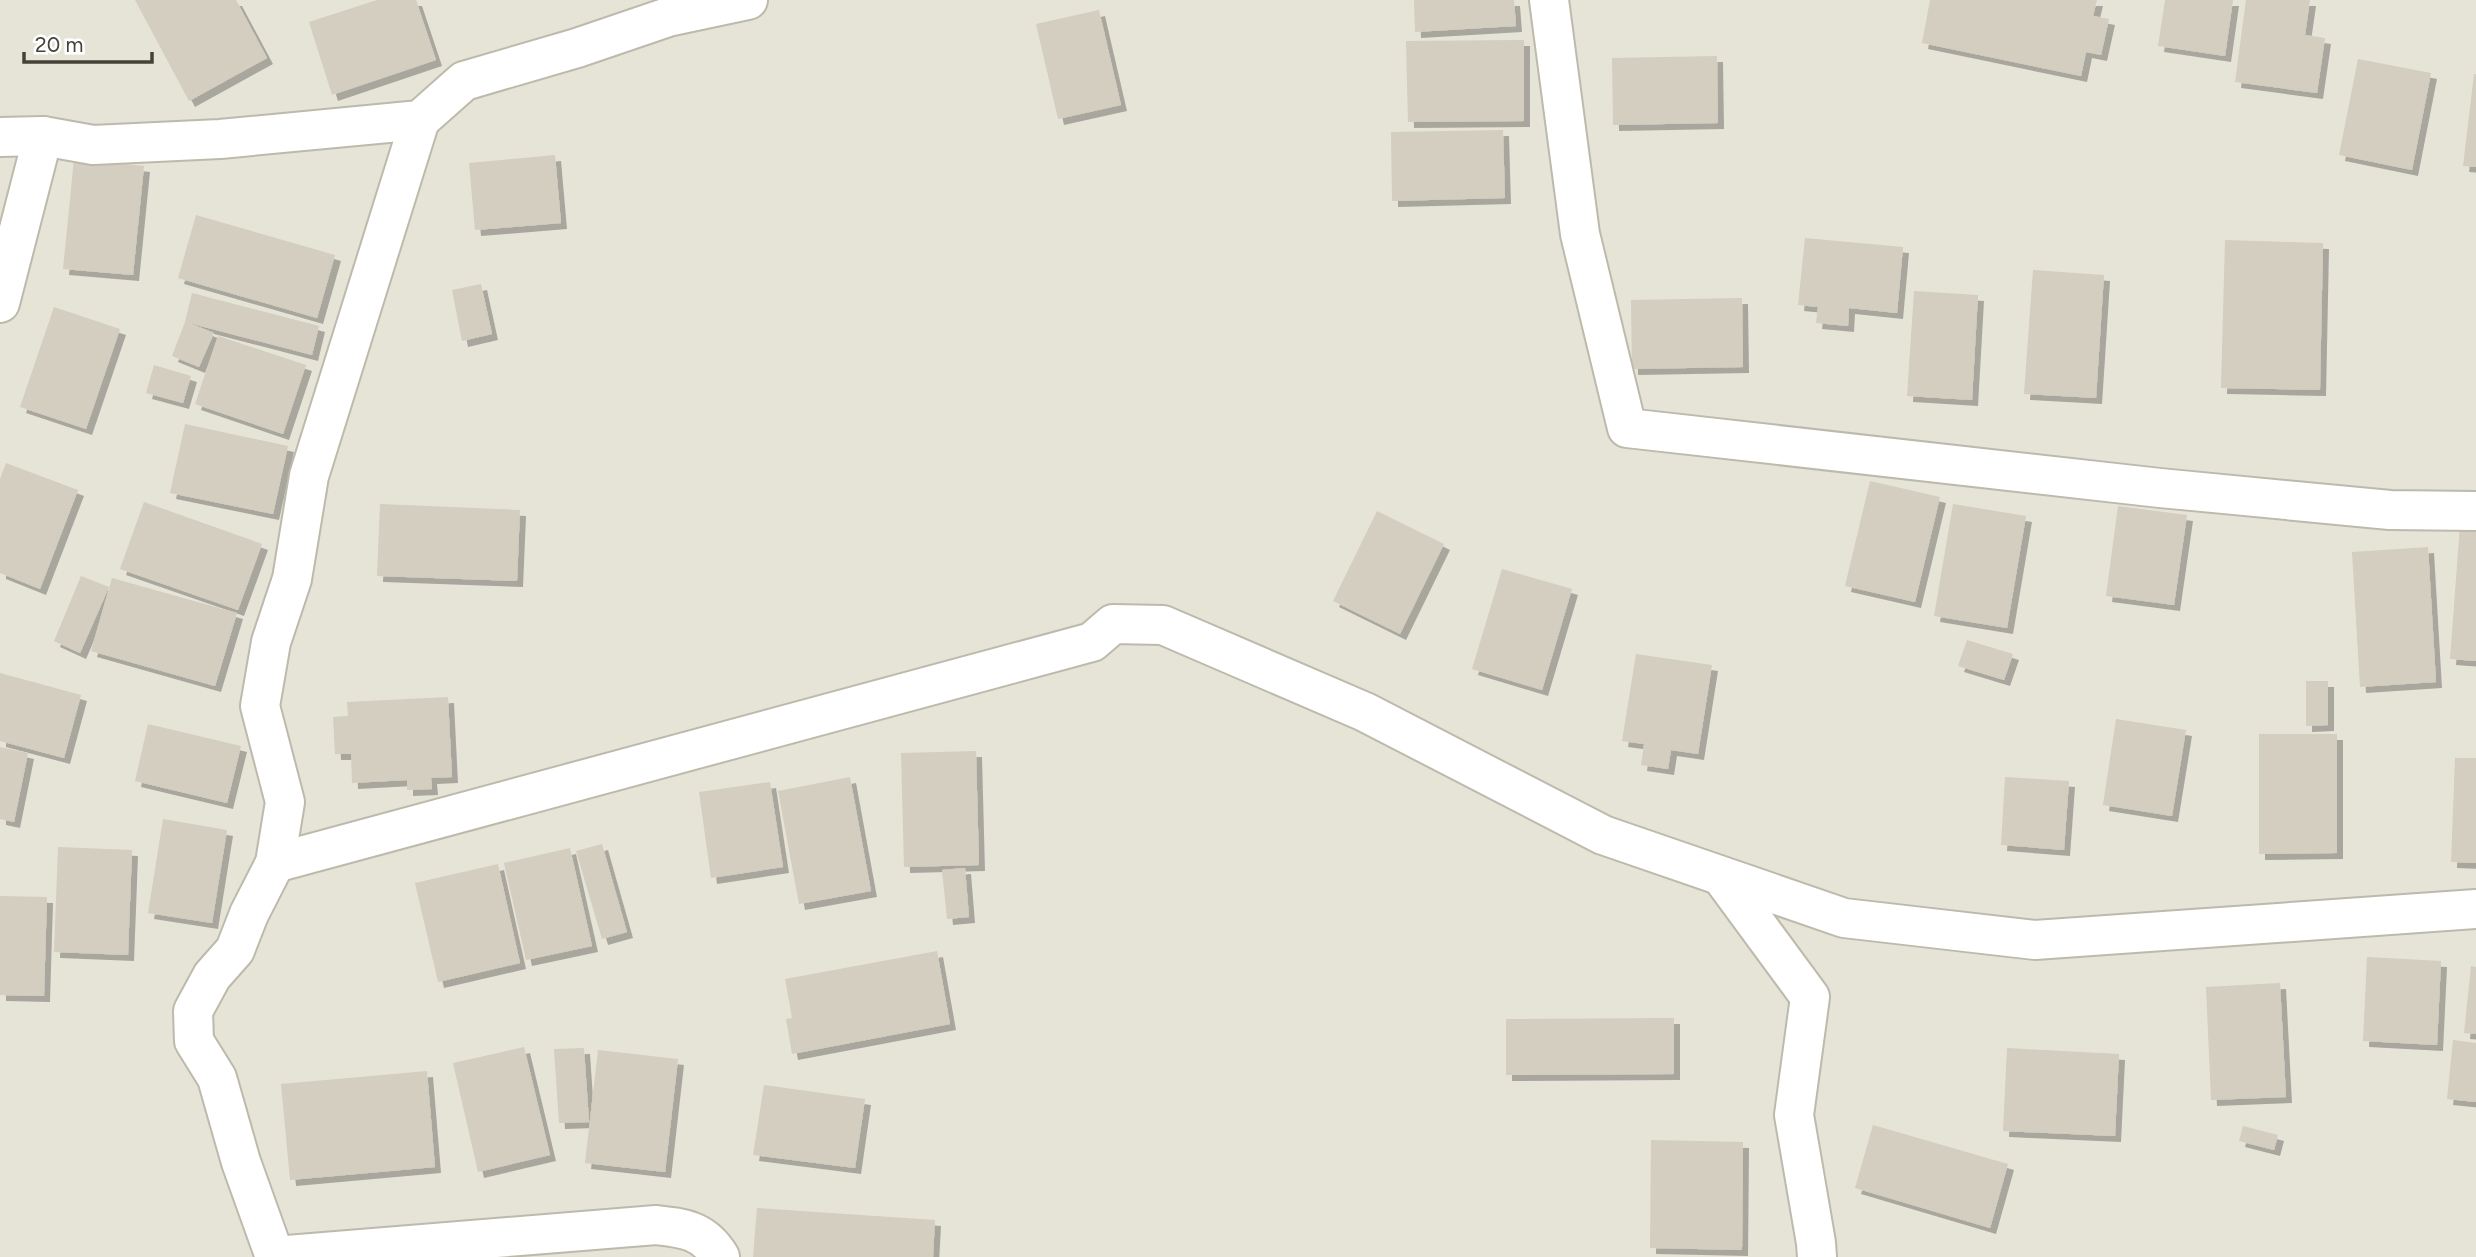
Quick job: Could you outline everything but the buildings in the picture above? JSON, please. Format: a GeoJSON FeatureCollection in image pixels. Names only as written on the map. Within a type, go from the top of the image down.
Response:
{"type":"FeatureCollection","features":[{"type":"Feature","properties":{"kind":"street"},"geometry":{"type":"LineString","coordinates":[[720,1257],[702,1237],[687,1228],[656,1225],[275,1257],[241,1162],[216,1079],[194,1041],[193,1011],[212,976],[235,950],[249,914],[275,863],[285,802],[260,706],[271,642],[292,579],[309,476],[420,120],[464,81],[577,48],[668,17],[748,0]]}},
{"type":"Feature","properties":{"kind":"street"},"geometry":{"type":"LineString","coordinates":[[1549,0],[1580,234],[1627,428],[2160,488],[2390,510],[2476,511]]}},
{"type":"Feature","properties":{"kind":"street"},"geometry":{"type":"LineString","coordinates":[[0,137],[43,136],[93,145],[220,139],[420,120]]}},
{"type":"Feature","properties":{"kind":"street"},"geometry":{"type":"LineString","coordinates":[[0,303],[43,136]]}},
{"type":"Feature","properties":{"kind":"street"},"geometry":{"type":"LineString","coordinates":[[275,863],[1092,642],[1113,624],[1163,625],[1365,712],[1603,835],[1844,918],[2035,940],[2476,909]]}},
{"type":"Feature","properties":{"kind":"street"},"geometry":{"type":"LineString","coordinates":[[1721,876],[1810,997],[1794,1115],[1817,1257]]}},
{"type":"Feature","properties":{"kind":"shaded area"},"geometry":{"type":"Polygon","coordinates":[[[0,0],[2476,0],[2476,1257],[0,1257],[0,0]]]}}]}
